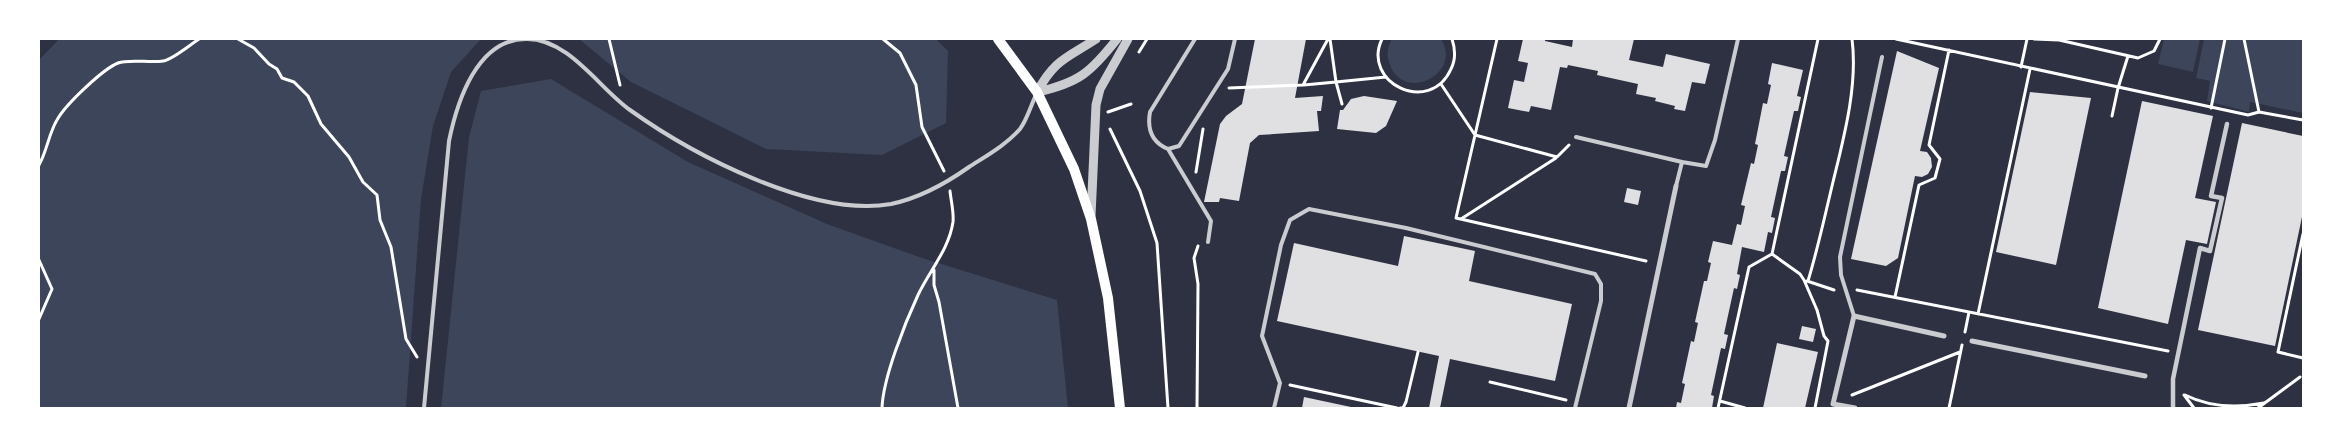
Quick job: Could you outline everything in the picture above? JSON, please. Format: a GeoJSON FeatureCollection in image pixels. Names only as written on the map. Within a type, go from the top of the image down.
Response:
{"type":"FeatureCollection","features":[{"type":"Feature","properties":{"kind":"main road"},"geometry":{"type":"LineString","coordinates":[[998,39],[1037,92],[1074,168],[1091,219],[1108,298],[1120,408]]}},
{"type":"Feature","properties":{"kind":"street"},"geometry":{"type":"LineString","coordinates":[[1037,92],[1048,72],[1059,62],[1096,39]]}},
{"type":"Feature","properties":{"kind":"street"},"geometry":{"type":"LineString","coordinates":[[1037,92],[1062,87],[1083,76],[1102,59],[1117,39]]}},
{"type":"Feature","properties":{"kind":"street"},"geometry":{"type":"LineString","coordinates":[[1091,219],[1096,105],[1100,88],[1128,39]]}},
{"type":"Feature","properties":{"kind":"street"},"geometry":{"type":"LineString","coordinates":[[2173,408],[2172,379],[2200,248],[2210,251],[2222,198],[2211,196],[2227,124]]}},
{"type":"Feature","properties":{"kind":"street"},"geometry":{"type":"LineString","coordinates":[[1629,408],[1676,186]]}},
{"type":"Feature","properties":{"kind":"street"},"geometry":{"type":"LineString","coordinates":[[1855,408],[1833,404],[1854,316],[1944,336]]}},
{"type":"Feature","properties":{"kind":"street"},"geometry":{"type":"LineString","coordinates":[[1972,341],[2145,376]]}},
{"type":"Feature","properties":{"kind":"lane"},"geometry":{"type":"LineString","coordinates":[[424,408],[449,141],[455,112],[465,86],[477,69],[490,52],[507,43],[527,39],[549,43],[568,55],[629,109],[666,134],[706,156],[758,180],[820,202],[856,206],[906,201],[949,181],[1021,128],[1037,92]]}},
{"type":"Feature","properties":{"kind":"lane"},"geometry":{"type":"LineString","coordinates":[[1195,39],[1150,112],[1148,125],[1151,135],[1159,146],[1168,149],[1179,146],[1218,88],[1228,69],[1234,39]]}},
{"type":"Feature","properties":{"kind":"lane"},"geometry":{"type":"LineString","coordinates":[[1576,137],[1706,166],[1716,140],[1738,39]]}},
{"type":"Feature","properties":{"kind":"lane"},"geometry":{"type":"LineString","coordinates":[[1854,316],[1840,275],[1840,258],[1882,57]]}},
{"type":"Feature","properties":{"kind":"lane"},"geometry":{"type":"LineString","coordinates":[[1168,149],[1210,221],[1208,242]]}},
{"type":"Feature","properties":{"kind":"lane"},"geometry":{"type":"LineString","coordinates":[[1676,186],[1682,162]]}},
{"type":"Feature","properties":{"kind":"lane"},"geometry":{"type":"LineString","coordinates":[[1274,408],[1280,383],[1262,336],[1281,245],[1290,220],[1309,209],[1406,228],[1595,274],[1601,284],[1601,301],[1575,408]]}},
{"type":"Feature","properties":{"kind":"path"},"geometry":{"type":"LineString","coordinates":[[39,165],[45,155],[56,121],[67,106],[87,89],[95,78],[119,62],[164,61],[199,39]]}},
{"type":"Feature","properties":{"kind":"path"},"geometry":{"type":"LineString","coordinates":[[238,39],[254,48],[276,69],[282,78],[294,82],[308,96],[321,124],[349,157],[363,182],[377,196],[380,220],[391,247],[406,339],[427,372]]}},
{"type":"Feature","properties":{"kind":"path"},"geometry":{"type":"LineString","coordinates":[[609,39],[620,85],[629,109]]}},
{"type":"Feature","properties":{"kind":"path"},"geometry":{"type":"LineString","coordinates":[[882,408],[882,395],[918,295],[944,249],[953,220],[949,181],[922,127],[916,85],[900,53],[883,39]]}},
{"type":"Feature","properties":{"kind":"path"},"geometry":{"type":"LineString","coordinates":[[1329,39],[1336,82],[1342,104]]}},
{"type":"Feature","properties":{"kind":"path"},"geometry":{"type":"LineString","coordinates":[[1303,85],[1329,39]]}},
{"type":"Feature","properties":{"kind":"path"},"geometry":{"type":"LineString","coordinates":[[1382,39],[1379,55],[1381,67],[1386,77],[1396,86],[1413,92],[1431,90],[1441,84],[1449,75],[1454,64],[1455,52],[1452,39]]}},
{"type":"Feature","properties":{"kind":"path"},"geometry":{"type":"LineString","coordinates":[[1497,39],[1456,218],[1646,261]]}},
{"type":"Feature","properties":{"kind":"path"},"geometry":{"type":"LineString","coordinates":[[1718,408],[1749,267],[1772,254],[1818,39]]}},
{"type":"Feature","properties":{"kind":"path"},"geometry":{"type":"LineString","coordinates":[[1808,281],[1823,230],[1845,134],[1854,54],[1852,39]]}},
{"type":"Feature","properties":{"kind":"path"},"geometry":{"type":"LineString","coordinates":[[1896,39],[2211,108],[2248,115],[2259,112],[2303,120]]}},
{"type":"Feature","properties":{"kind":"path"},"geometry":{"type":"LineString","coordinates":[[2021,67],[2027,39]]}},
{"type":"Feature","properties":{"kind":"path"},"geometry":{"type":"LineString","coordinates":[[2034,39],[2059,40],[2138,58],[2154,51],[2160,39]]}},
{"type":"Feature","properties":{"kind":"path"},"geometry":{"type":"LineString","coordinates":[[2211,108],[2225,39]]}},
{"type":"Feature","properties":{"kind":"path"},"geometry":{"type":"LineString","coordinates":[[2244,39],[2259,112]]}},
{"type":"Feature","properties":{"kind":"path"},"geometry":{"type":"LineString","coordinates":[[1895,297],[1919,185],[1935,178],[1940,158],[1928,145],[1949,50]]}},
{"type":"Feature","properties":{"kind":"path"},"geometry":{"type":"LineString","coordinates":[[2112,116],[2128,56]]}},
{"type":"Feature","properties":{"kind":"path"},"geometry":{"type":"LineString","coordinates":[[1978,314],[2030,69]]}},
{"type":"Feature","properties":{"kind":"path"},"geometry":{"type":"LineString","coordinates":[[1229,88],[1303,85],[1386,77]]}},
{"type":"Feature","properties":{"kind":"path"},"geometry":{"type":"LineString","coordinates":[[1224,95],[1233,81]]}},
{"type":"Feature","properties":{"kind":"path"},"geometry":{"type":"LineString","coordinates":[[1441,84],[1475,135],[1557,157]]}},
{"type":"Feature","properties":{"kind":"path"},"geometry":{"type":"LineString","coordinates":[[1096,105],[1107,113],[1131,104]]}},
{"type":"Feature","properties":{"kind":"path"},"geometry":{"type":"LineString","coordinates":[[1109,122],[1111,132],[1140,191],[1157,243],[1168,408]]}},
{"type":"Feature","properties":{"kind":"path"},"geometry":{"type":"LineString","coordinates":[[1192,190],[1204,124]]}},
{"type":"Feature","properties":{"kind":"path"},"geometry":{"type":"LineString","coordinates":[[1461,219],[1557,157],[1576,137]]}},
{"type":"Feature","properties":{"kind":"path"},"geometry":{"type":"LineString","coordinates":[[2303,234],[2278,352],[2303,358]]}},
{"type":"Feature","properties":{"kind":"path"},"geometry":{"type":"LineString","coordinates":[[1197,408],[1198,284],[1194,258],[1199,243]]}},
{"type":"Feature","properties":{"kind":"path"},"geometry":{"type":"LineString","coordinates":[[1772,254],[1800,274],[1804,280],[1817,310],[1824,336],[1828,341],[1814,408]]}},
{"type":"Feature","properties":{"kind":"path"},"geometry":{"type":"LineString","coordinates":[[39,260],[52,289],[39,319]]}},
{"type":"Feature","properties":{"kind":"path"},"geometry":{"type":"LineString","coordinates":[[934,266],[934,285],[939,302],[958,408]]}},
{"type":"Feature","properties":{"kind":"path"},"geometry":{"type":"LineString","coordinates":[[1804,280],[1846,295]]}},
{"type":"Feature","properties":{"kind":"path"},"geometry":{"type":"LineString","coordinates":[[1844,287],[2178,353]]}},
{"type":"Feature","properties":{"kind":"path"},"geometry":{"type":"LineString","coordinates":[[1950,408],[1969,312]]}},
{"type":"Feature","properties":{"kind":"path"},"geometry":{"type":"LineString","coordinates":[[1280,383],[1403,408],[1418,352]]}},
{"type":"Feature","properties":{"kind":"path"},"geometry":{"type":"LineString","coordinates":[[1833,404],[1872,386],[1960,352]]}},
{"type":"Feature","properties":{"kind":"path"},"geometry":{"type":"LineString","coordinates":[[2258,408],[2300,377]]}},
{"type":"Feature","properties":{"kind":"path"},"geometry":{"type":"LineString","coordinates":[[1490,382],[1576,403]]}},
{"type":"Feature","properties":{"kind":"path"},"geometry":{"type":"LineString","coordinates":[[2184,394],[2200,402],[2246,406],[2264,403]]}},
{"type":"Feature","properties":{"kind":"path"},"geometry":{"type":"LineString","coordinates":[[1720,401],[1745,408]]}},
{"type":"Feature","properties":{"kind":"shaded area"},"geometry":{"type":"Polygon","coordinates":[[[59,39],[481,39],[451,72],[433,126],[421,199],[406,408],[39,408],[39,60],[59,39]]]}},
{"type":"Feature","properties":{"kind":"shaded area"},"geometry":{"type":"Polygon","coordinates":[[[579,39],[936,39],[948,51],[946,123],[882,155],[766,149],[631,82],[579,39]]]}},
{"type":"Feature","properties":{"kind":"shaded area"},"geometry":{"type":"Polygon","coordinates":[[[1392,39],[1441,39],[1446,52],[1444,63],[1438,73],[1429,79],[1418,83],[1407,82],[1397,76],[1390,65],[1388,52],[1392,39]]]}},
{"type":"Feature","properties":{"kind":"shaded area"},"geometry":{"type":"Polygon","coordinates":[[[2164,39],[2200,39],[2193,72],[2158,64],[2164,39]]]}},
{"type":"Feature","properties":{"kind":"shaded area"},"geometry":{"type":"Polygon","coordinates":[[[2204,39],[2303,39],[2303,113],[2250,102],[2249,112],[2207,101],[2210,81],[2196,78],[2204,39]]]}},
{"type":"Feature","properties":{"kind":"shaded area"},"geometry":{"type":"Polygon","coordinates":[[[551,79],[688,162],[827,224],[922,258],[1057,300],[1068,408],[441,408],[469,137],[481,91],[551,79]]]}},
{"type":"Feature","properties":{"kind":"building"},"geometry":{"type":"Polygon","coordinates":[[[1255,39],[1306,39],[1295,98],[1323,96],[1321,111],[1317,111],[1319,131],[1259,135],[1250,143],[1239,201],[1220,198],[1219,202],[1204,202],[1220,124],[1226,116],[1242,104],[1255,39]]]}},
{"type":"Feature","properties":{"kind":"building"},"geometry":{"type":"Polygon","coordinates":[[[1523,39],[1545,39],[1545,41],[1572,47],[1573,39],[1634,39],[1629,60],[1663,67],[1666,54],[1710,64],[1705,84],[1692,82],[1685,111],[1674,109],[1675,106],[1655,101],[1656,98],[1636,94],[1638,84],[1597,75],[1598,71],[1568,65],[1567,68],[1560,67],[1551,110],[1531,106],[1529,112],[1508,108],[1514,80],[1524,82],[1528,63],[1518,61],[1523,39]]]}},
{"type":"Feature","properties":{"kind":"building"},"geometry":{"type":"Polygon","coordinates":[[[1897,51],[1939,68],[1920,151],[1927,152],[1931,158],[1932,167],[1928,174],[1922,177],[1915,176],[1898,258],[1886,266],[1851,259],[1897,51]]]}},
{"type":"Feature","properties":{"kind":"building"},"geometry":{"type":"Polygon","coordinates":[[[1772,63],[1803,70],[1797,96],[1801,97],[1798,111],[1794,111],[1784,156],[1788,157],[1785,171],[1781,171],[1771,217],[1775,218],[1772,233],[1768,232],[1764,252],[1742,247],[1737,274],[1740,275],[1737,289],[1734,288],[1724,334],[1728,335],[1725,349],[1721,348],[1711,395],[1714,396],[1712,408],[1676,408],[1677,402],[1681,403],[1685,384],[1682,383],[1691,341],[1694,342],[1698,323],[1695,322],[1704,281],[1707,281],[1711,263],[1708,262],[1713,241],[1732,245],[1737,224],[1741,225],[1745,206],[1741,205],[1751,163],[1754,164],[1758,145],[1755,144],[1763,103],[1767,104],[1771,85],[1768,84],[1772,63]]]}},
{"type":"Feature","properties":{"kind":"building"},"geometry":{"type":"Polygon","coordinates":[[[2030,92],[2091,98],[2056,265],[1996,252],[2030,92]]]}},
{"type":"Feature","properties":{"kind":"building"},"geometry":{"type":"Polygon","coordinates":[[[1364,96],[1397,101],[1386,126],[1376,133],[1337,129],[1340,110],[1343,110],[1351,99],[1364,96]]]}},
{"type":"Feature","properties":{"kind":"building"},"geometry":{"type":"Polygon","coordinates":[[[2142,101],[2213,116],[2195,198],[2216,202],[2207,244],[2186,240],[2168,324],[2098,308],[2142,101]]]}},
{"type":"Feature","properties":{"kind":"building"},"geometry":{"type":"Polygon","coordinates":[[[2242,123],[2303,136],[2303,212],[2275,346],[2198,330],[2242,123]]]}},
{"type":"Feature","properties":{"kind":"building"},"geometry":{"type":"Polygon","coordinates":[[[1627,188],[1641,191],[1638,205],[1624,202],[1627,188]]]}},
{"type":"Feature","properties":{"kind":"building"},"geometry":{"type":"Polygon","coordinates":[[[1404,236],[1475,251],[1469,281],[1572,304],[1555,381],[1450,359],[1440,408],[1429,408],[1439,356],[1277,321],[1294,243],[1398,266],[1404,236]]]}},
{"type":"Feature","properties":{"kind":"building"},"geometry":{"type":"Polygon","coordinates":[[[1802,326],[1816,329],[1813,342],[1799,339],[1802,326]]]}},
{"type":"Feature","properties":{"kind":"building"},"geometry":{"type":"Polygon","coordinates":[[[1777,343],[1818,352],[1805,408],[1763,408],[1777,343]]]}},
{"type":"Feature","properties":{"kind":"building"},"geometry":{"type":"Polygon","coordinates":[[[1304,397],[1351,407],[1351,408],[1302,408],[1304,397]]]}}]}
